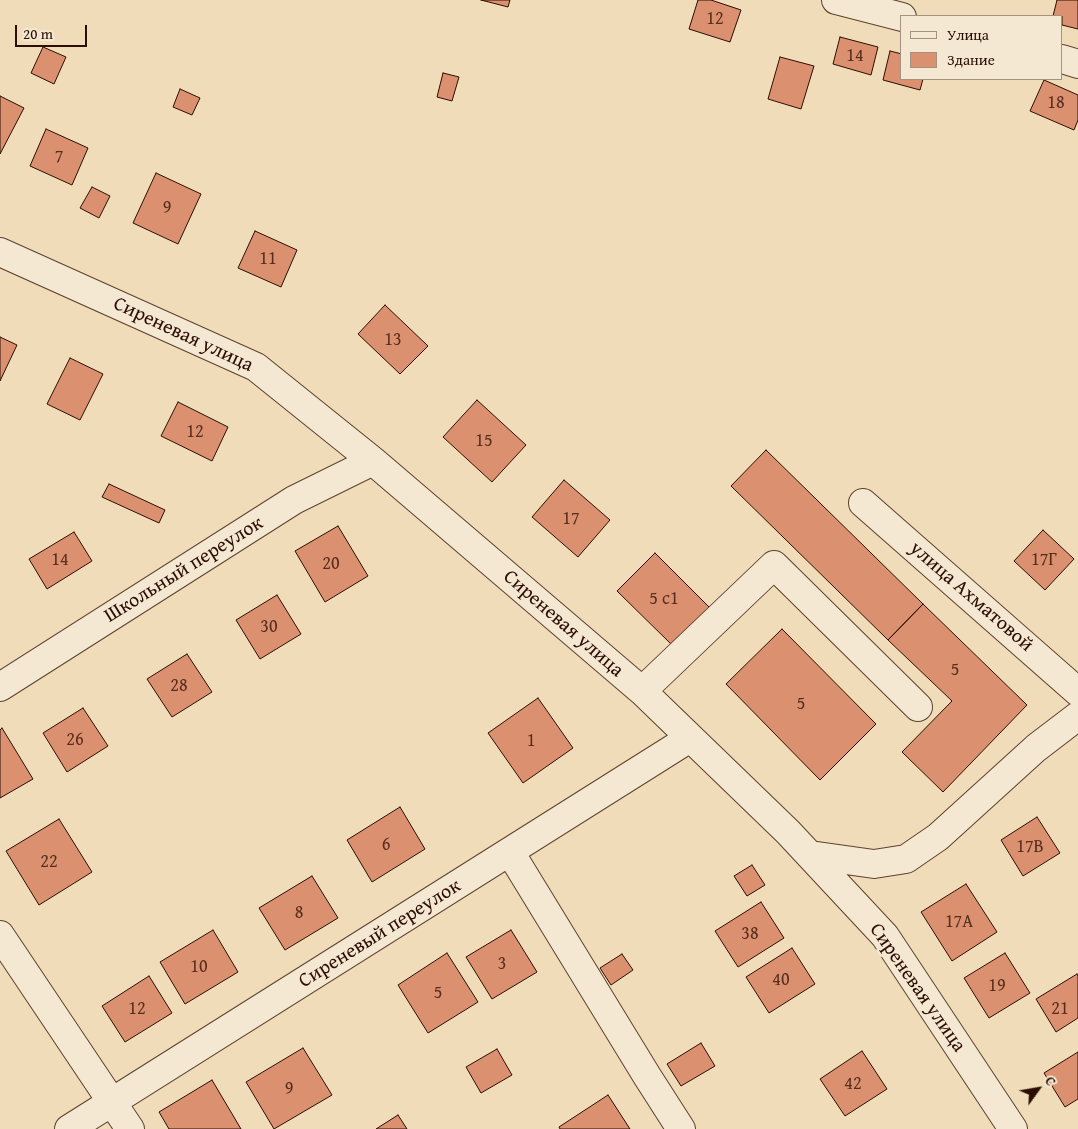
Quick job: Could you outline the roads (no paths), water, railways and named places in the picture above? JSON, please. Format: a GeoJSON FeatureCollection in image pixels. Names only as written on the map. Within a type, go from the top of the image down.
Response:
{"type":"FeatureCollection","features":[{"type":"Feature","properties":{"kind":"street"},"geometry":{"type":"LineString","coordinates":[[836,0],[900,16]]}},
{"type":"Feature","properties":{"kind":"street"},"geometry":{"type":"LineString","coordinates":[[1063,60],[1078,64]]}},
{"type":"Feature","properties":{"kind":"street","name":"Сиреневая улица"},"geometry":{"type":"LineString","coordinates":[[0,252],[256,367],[373,461],[642,692],[788,832],[885,936],[1006,1127]]}},
{"type":"Feature","properties":{"kind":"street","name":"Школьный переулок"},"geometry":{"type":"LineString","coordinates":[[0,687],[294,500],[373,461]]}},
{"type":"Feature","properties":{"kind":"street","name":"улица Ахматовой"},"geometry":{"type":"LineString","coordinates":[[863,503],[1078,692]]}},
{"type":"Feature","properties":{"kind":"street"},"geometry":{"type":"LineString","coordinates":[[642,692],[774,565],[918,707]]}},
{"type":"Feature","properties":{"kind":"street"},"geometry":{"type":"LineString","coordinates":[[810,855],[874,864],[906,859],[938,837],[1036,748],[1078,716]]}},
{"type":"Feature","properties":{"kind":"street","name":"Сиреневый переулок"},"geometry":{"type":"LineString","coordinates":[[69,1129],[690,738]]}},
{"type":"Feature","properties":{"kind":"street"},"geometry":{"type":"LineString","coordinates":[[510,852],[681,1129]]}},
{"type":"Feature","properties":{"kind":"street"},"geometry":{"type":"LineString","coordinates":[[0,935],[130,1129]]}}]}
